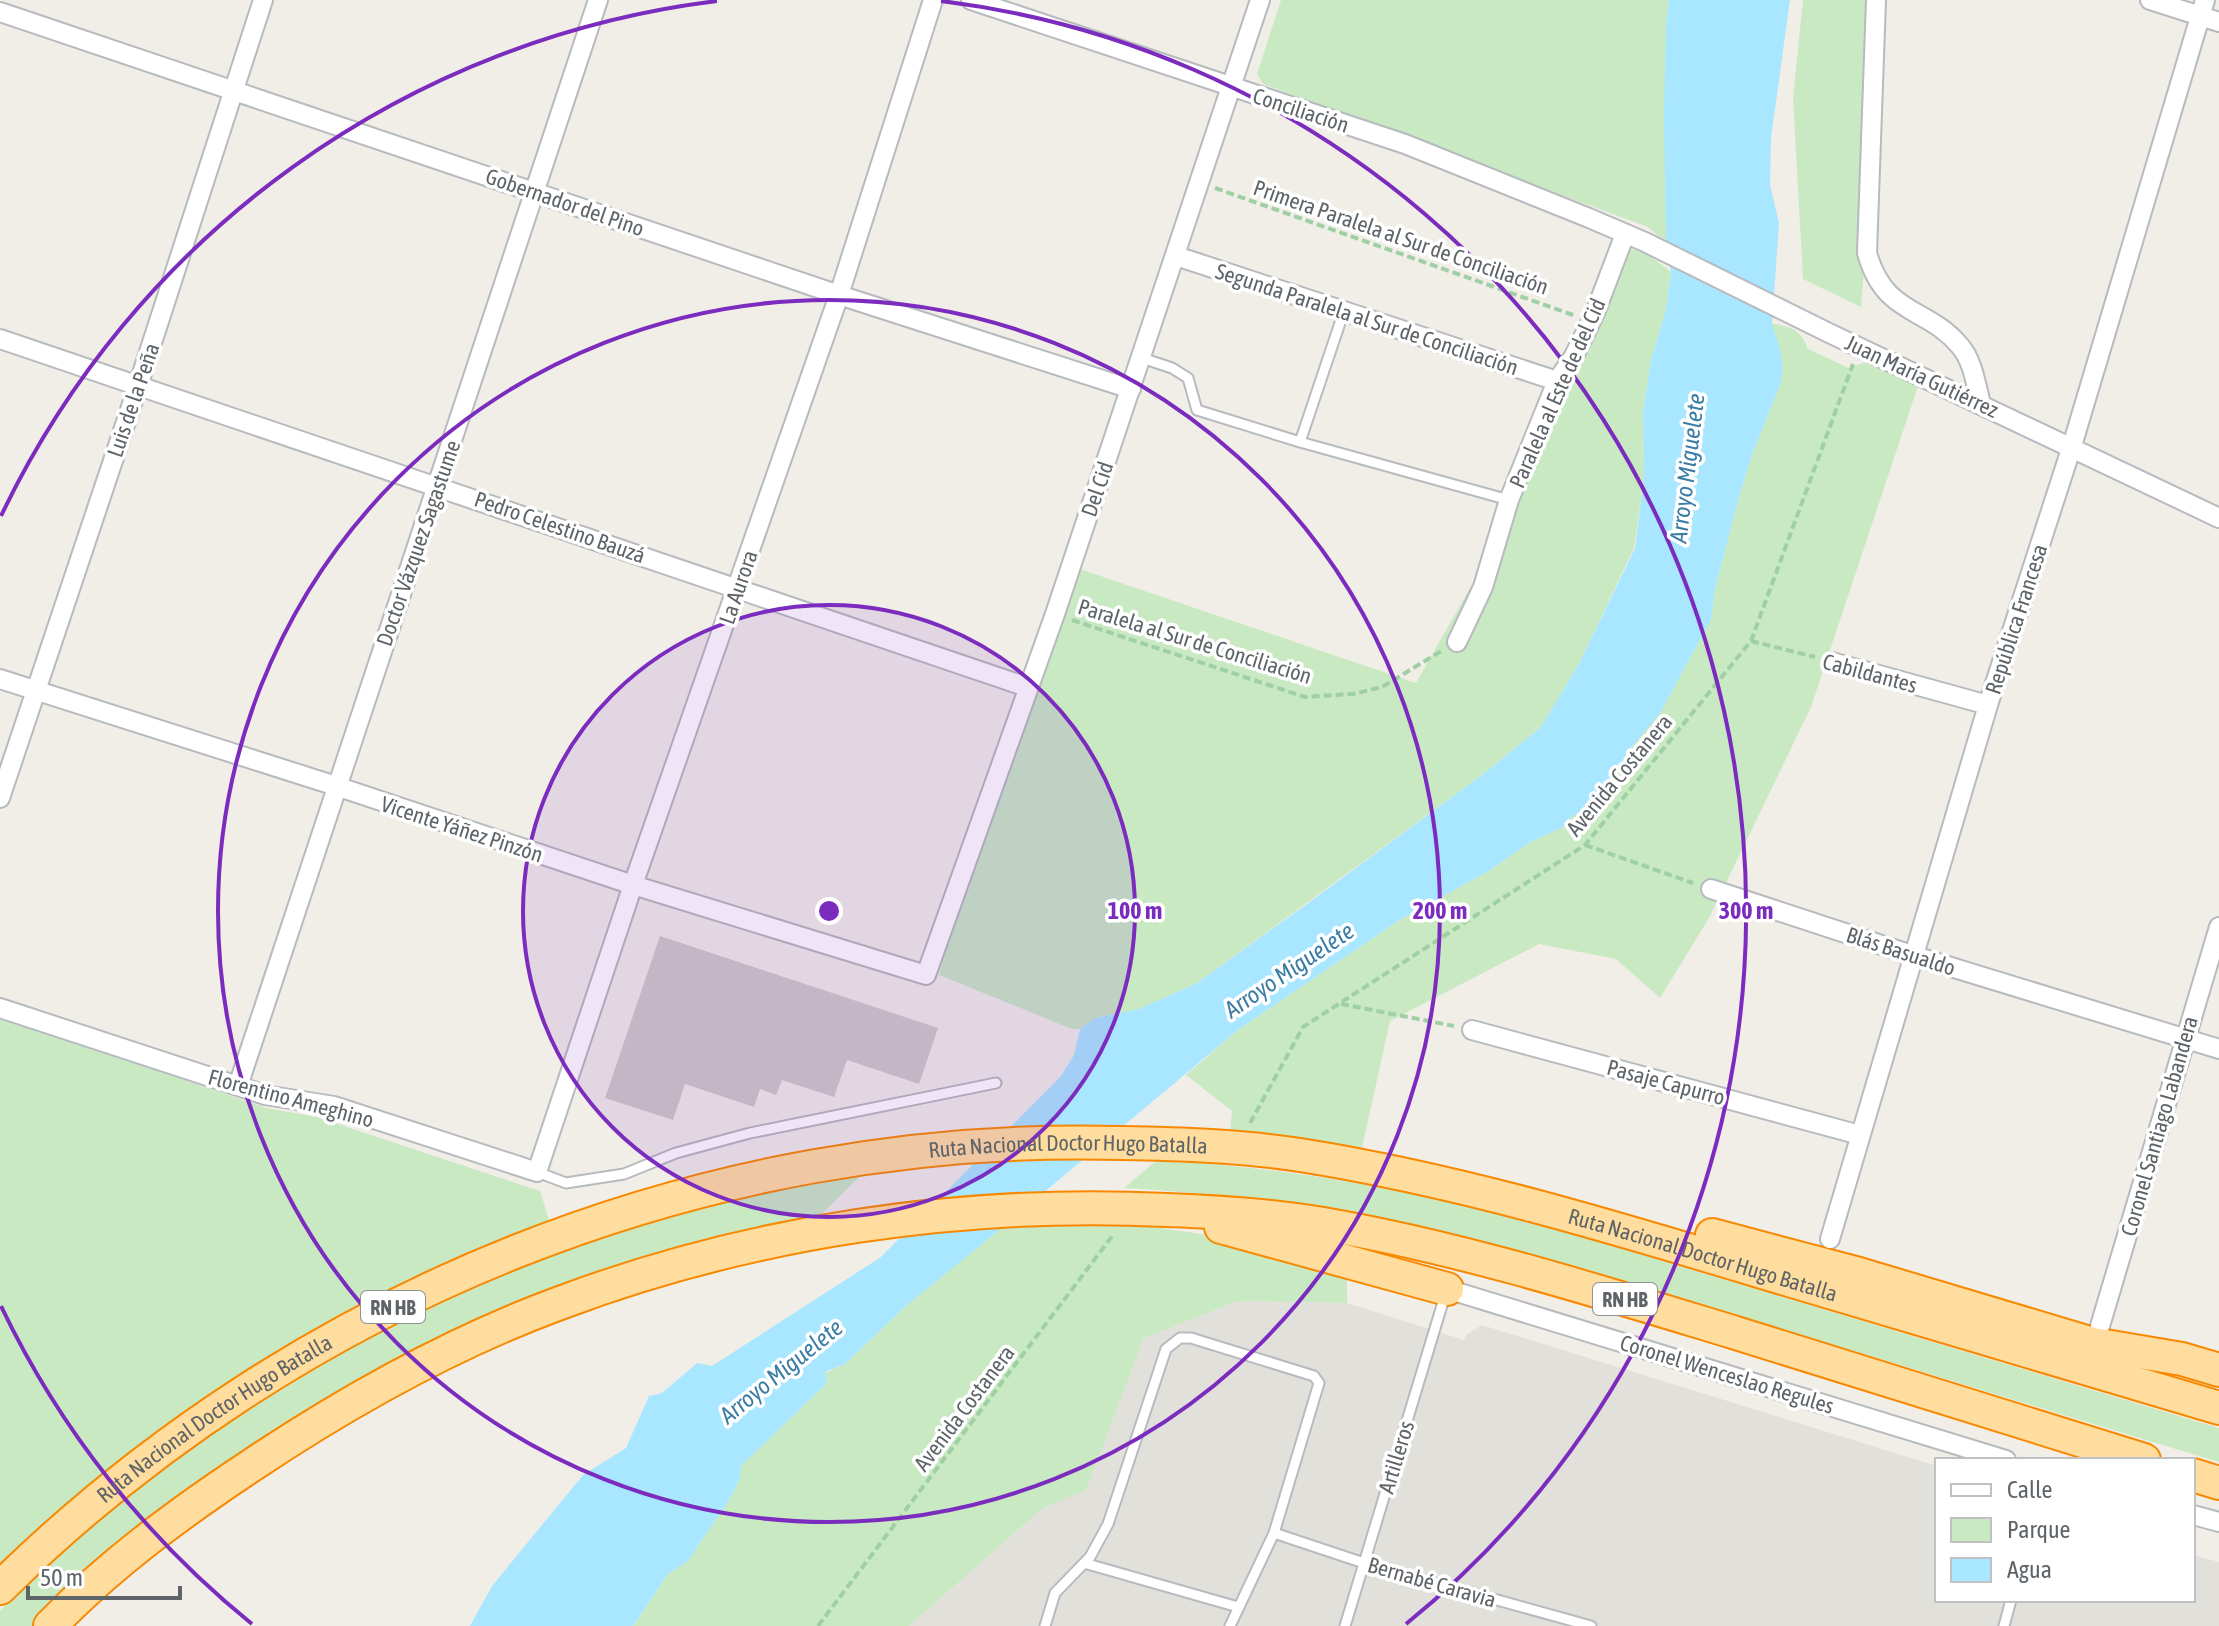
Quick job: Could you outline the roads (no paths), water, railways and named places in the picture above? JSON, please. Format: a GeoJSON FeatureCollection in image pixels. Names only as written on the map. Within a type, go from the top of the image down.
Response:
{"type":"FeatureCollection","features":[{"type":"Feature","properties":{"kind":"highway","name":"Ruta Nacional Doctor Hugo Batalla"},"geometry":{"type":"LineString","coordinates":[[0,1588],[42,1546],[112,1486],[174,1440],[248,1389],[319,1346],[399,1304],[542,1241],[685,1194],[852,1158],[991,1145],[1068,1141],[1236,1148],[1323,1159],[1419,1177],[1599,1223],[2219,1408]]}},
{"type":"Feature","properties":{"kind":"highway","name":"RN HB"},"geometry":{"type":"LineString","coordinates":[[50,1626],[139,1546],[213,1490],[302,1432],[401,1376],[488,1333],[558,1303],[632,1278],[778,1241],[914,1218],[1022,1208],[1177,1210],[1270,1216],[1327,1225],[1513,1267],[1643,1304],[2138,1458]]}},
{"type":"Feature","properties":{"kind":"highway"},"geometry":{"type":"LineString","coordinates":[[1177,1210],[1226,1229],[1447,1289]]}},
{"type":"Feature","properties":{"kind":"highway"},"geometry":{"type":"LineString","coordinates":[[1599,1223],[1651,1224],[1699,1232],[1859,1274],[2093,1344],[2182,1359],[2219,1370]]}},
{"type":"Feature","properties":{"kind":"highway"},"geometry":{"type":"LineString","coordinates":[[2195,1476],[2219,1483]]}},
{"type":"Feature","properties":{"kind":"street","name":"Luis de la Peña"},"geometry":{"type":"LineString","coordinates":[[0,798],[263,0]]}},
{"type":"Feature","properties":{"kind":"street","name":"Doctor Vázquez Sagastume"},"geometry":{"type":"LineString","coordinates":[[238,1086],[598,0]]}},
{"type":"Feature","properties":{"kind":"street","name":"La Aurora"},"geometry":{"type":"LineString","coordinates":[[537,1172],[633,885],[839,295],[933,0]]}},
{"type":"Feature","properties":{"kind":"street","name":"Conciliación"},"geometry":{"type":"LineString","coordinates":[[971,0],[1405,144],[1625,234]]}},
{"type":"Feature","properties":{"kind":"street","name":"Del Cid"},"geometry":{"type":"LineString","coordinates":[[926,975],[1055,614],[1260,0]]}},
{"type":"Feature","properties":{"kind":"street"},"geometry":{"type":"LineString","coordinates":[[1876,0],[1867,253],[1876,278],[1890,296],[1958,343],[1973,372],[1981,404]]}},
{"type":"Feature","properties":{"kind":"street"},"geometry":{"type":"LineString","coordinates":[[2150,0],[2202,8],[2219,22]]}},
{"type":"Feature","properties":{"kind":"street","name":"República Francesa"},"geometry":{"type":"LineString","coordinates":[[1830,1239],[1988,705],[2072,446],[2202,8]]}},
{"type":"Feature","properties":{"kind":"street","name":"Gobernador del Pino"},"geometry":{"type":"LineString","coordinates":[[0,12],[839,295],[1131,389]]}},
{"type":"Feature","properties":{"kind":"street","name":"Juan María Gutiérrez"},"geometry":{"type":"LineString","coordinates":[[1625,234],[2219,518]]}},
{"type":"Feature","properties":{"kind":"street","name":"Paralela al Este de del Cid"},"geometry":{"type":"LineString","coordinates":[[1457,642],[1483,587],[1509,500],[1557,381],[1574,356],[1591,321],[1625,234]]}},
{"type":"Feature","properties":{"kind":"street","name":"Segunda Paralela al Sur de Conciliación"},"geometry":{"type":"LineString","coordinates":[[1176,256],[1557,381]]}},
{"type":"Feature","properties":{"kind":"street","name":"Pedro Celestino Bauzá"},"geometry":{"type":"LineString","coordinates":[[0,339],[1027,687]]}},
{"type":"Feature","properties":{"kind":"street","name":"Cabildantes"},"geometry":{"type":"LineString","coordinates":[[1832,662],[1988,705]]}},
{"type":"Feature","properties":{"kind":"street","name":"Vicente Yáñez Pinzón"},"geometry":{"type":"LineString","coordinates":[[0,679],[633,885],[926,975]]}},
{"type":"Feature","properties":{"kind":"street","name":"Blás Basualdo"},"geometry":{"type":"LineString","coordinates":[[1711,889],[1915,956],[2219,1049]]}},
{"type":"Feature","properties":{"kind":"street","name":"Coronel Santiago Labandera"},"geometry":{"type":"LineString","coordinates":[[2100,1326],[2219,927]]}},
{"type":"Feature","properties":{"kind":"street","name":"Florentino Ameghino"},"geometry":{"type":"LineString","coordinates":[[0,1008],[265,1095],[334,1106],[537,1172]]}},
{"type":"Feature","properties":{"kind":"street","name":"Pasaje Capurro"},"geometry":{"type":"LineString","coordinates":[[1472,1030],[1860,1135]]}},
{"type":"Feature","properties":{"kind":"street","name":"Coronel Wenceslao Regules"},"geometry":{"type":"LineString","coordinates":[[1447,1289],[1999,1458]]}},
{"type":"Feature","properties":{"kind":"street"},"geometry":{"type":"LineString","coordinates":[[2195,1516],[2219,1522]]}},
{"type":"Feature","properties":{"kind":"lane"},"geometry":{"type":"LineString","coordinates":[[1300,442],[1344,311]]}},
{"type":"Feature","properties":{"kind":"lane"},"geometry":{"type":"LineString","coordinates":[[1142,358],[1172,368],[1188,378],[1197,410],[1509,500]]}},
{"type":"Feature","properties":{"kind":"lane"},"geometry":{"type":"LineString","coordinates":[[537,1172],[566,1183],[624,1174],[676,1153],[750,1133],[996,1083]]}},
{"type":"Feature","properties":{"kind":"lane","name":"Artilleros"},"geometry":{"type":"LineString","coordinates":[[1345,1626],[1447,1289]]}},
{"type":"Feature","properties":{"kind":"lane"},"geometry":{"type":"LineString","coordinates":[[1045,1626],[1055,1593],[1084,1563],[1108,1524],[1166,1349],[1180,1338],[1191,1338],[1314,1376],[1319,1383],[1274,1533],[1230,1626]]}},
{"type":"Feature","properties":{"kind":"lane","name":"Bernabé Caravia"},"geometry":{"type":"LineString","coordinates":[[1274,1533],[1364,1563],[1591,1626]]}},
{"type":"Feature","properties":{"kind":"lane"},"geometry":{"type":"LineString","coordinates":[[1084,1563],[1238,1607]]}},
{"type":"Feature","properties":{"kind":"lane"},"geometry":{"type":"LineString","coordinates":[[2004,1626],[2010,1602]]}},
{"type":"Feature","properties":{"kind":"water","name":"Arroyo Miguelete"},"geometry":{"type":"Polygon","coordinates":[[[1669,0],[1790,0],[1771,138],[1770,185],[1779,223],[1772,324],[1783,369],[1739,497],[1715,589],[1711,620],[1660,713],[1626,754],[1595,808],[1573,815],[1563,827],[1529,843],[1489,871],[1401,919],[1238,1030],[907,1305],[845,1364],[825,1372],[827,1383],[741,1466],[740,1479],[728,1502],[688,1561],[668,1574],[633,1626],[470,1626],[492,1586],[583,1475],[626,1448],[649,1396],[662,1393],[697,1363],[712,1366],[881,1257],[1061,1076],[1074,1055],[1080,1029],[1095,1018],[1139,1009],[1197,983],[1482,775],[1540,728],[1579,664],[1635,548],[1644,477],[1643,411],[1652,356],[1666,310],[1671,272],[1666,243],[1664,114],[1669,0]]]}}]}
